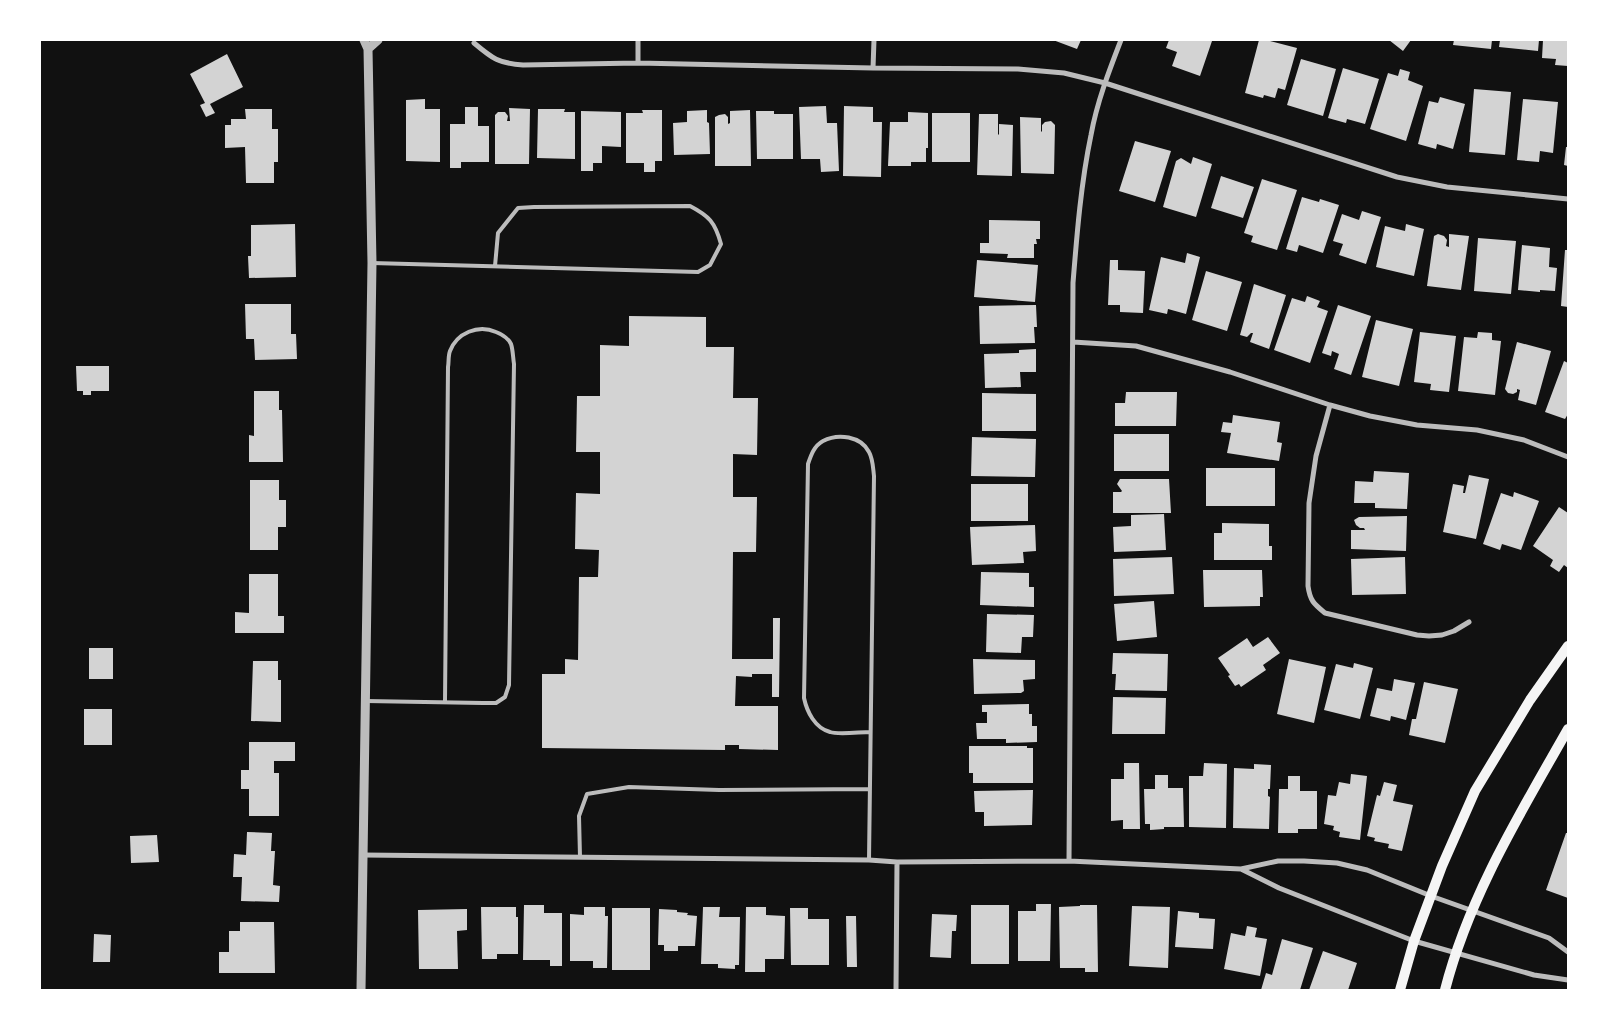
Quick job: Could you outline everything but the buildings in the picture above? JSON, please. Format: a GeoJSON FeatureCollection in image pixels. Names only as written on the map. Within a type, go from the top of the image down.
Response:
{"type":"FeatureCollection","features":[{"type":"Feature","properties":{"kind":"main road"},"geometry":{"type":"LineString","coordinates":[[1400,990],[1414,941],[1442,866],[1475,791],[1530,700],[1568,646]]}},
{"type":"Feature","properties":{"kind":"main road"},"geometry":{"type":"LineString","coordinates":[[1445,990],[1472,910],[1509,835],[1568,729]]}},
{"type":"Feature","properties":{"kind":"street"},"geometry":{"type":"LineString","coordinates":[[361,990],[372,263],[366,44],[378,40]]}},
{"type":"Feature","properties":{"kind":"street"},"geometry":{"type":"LineString","coordinates":[[638,40],[638,63]]}},
{"type":"Feature","properties":{"kind":"street"},"geometry":{"type":"LineString","coordinates":[[873,68],[874,40]]}},
{"type":"Feature","properties":{"kind":"street"},"geometry":{"type":"LineString","coordinates":[[1069,862],[1073,283],[1076,234],[1091,134],[1105,83],[1121,40]]}},
{"type":"Feature","properties":{"kind":"street"},"geometry":{"type":"LineString","coordinates":[[474,43],[491,57],[505,64],[523,65],[638,63],[1018,69],[1064,73],[1105,83],[1397,177],[1447,187],[1568,200]]}},
{"type":"Feature","properties":{"kind":"street"},"geometry":{"type":"LineString","coordinates":[[1073,342],[1136,346],[1230,372],[1370,416],[1417,425],[1477,430],[1524,440],[1568,457]]}},
{"type":"Feature","properties":{"kind":"street"},"geometry":{"type":"LineString","coordinates":[[1330,405],[1316,456],[1309,503],[1308,586],[1309,594],[1314,604],[1325,613],[1417,635],[1442,635],[1454,631],[1469,622]]}},
{"type":"Feature","properties":{"kind":"street"},"geometry":{"type":"LineString","coordinates":[[363,855],[869,860],[897,862],[1069,862],[1241,869],[1278,861],[1337,863],[1367,870],[1431,896],[1549,938],[1568,952]]}},
{"type":"Feature","properties":{"kind":"street"},"geometry":{"type":"LineString","coordinates":[[896,990],[897,862]]}},
{"type":"Feature","properties":{"kind":"street"},"geometry":{"type":"LineString","coordinates":[[1241,869],[1279,888],[1414,941],[1534,975],[1568,980]]}},
{"type":"Feature","properties":{"kind":"lane"},"geometry":{"type":"LineString","coordinates":[[372,263],[698,272],[710,265],[721,244],[717,228],[709,218],[690,206],[518,208],[498,233],[495,266]]}},
{"type":"Feature","properties":{"kind":"lane"},"geometry":{"type":"LineString","coordinates":[[366,701],[496,703],[505,697],[509,685],[514,375],[510,344],[503,335],[482,328],[469,330],[460,338],[450,351],[448,367],[445,702]]}},
{"type":"Feature","properties":{"kind":"lane"},"geometry":{"type":"LineString","coordinates":[[869,860],[873,463],[869,451],[862,444],[852,438],[836,437],[822,441],[812,451],[808,464],[804,698],[807,709],[813,719],[820,727],[830,733],[870,732]]}},
{"type":"Feature","properties":{"kind":"lane"},"geometry":{"type":"LineString","coordinates":[[580,857],[579,816],[587,794],[629,787],[719,790],[870,789]]}}]}
